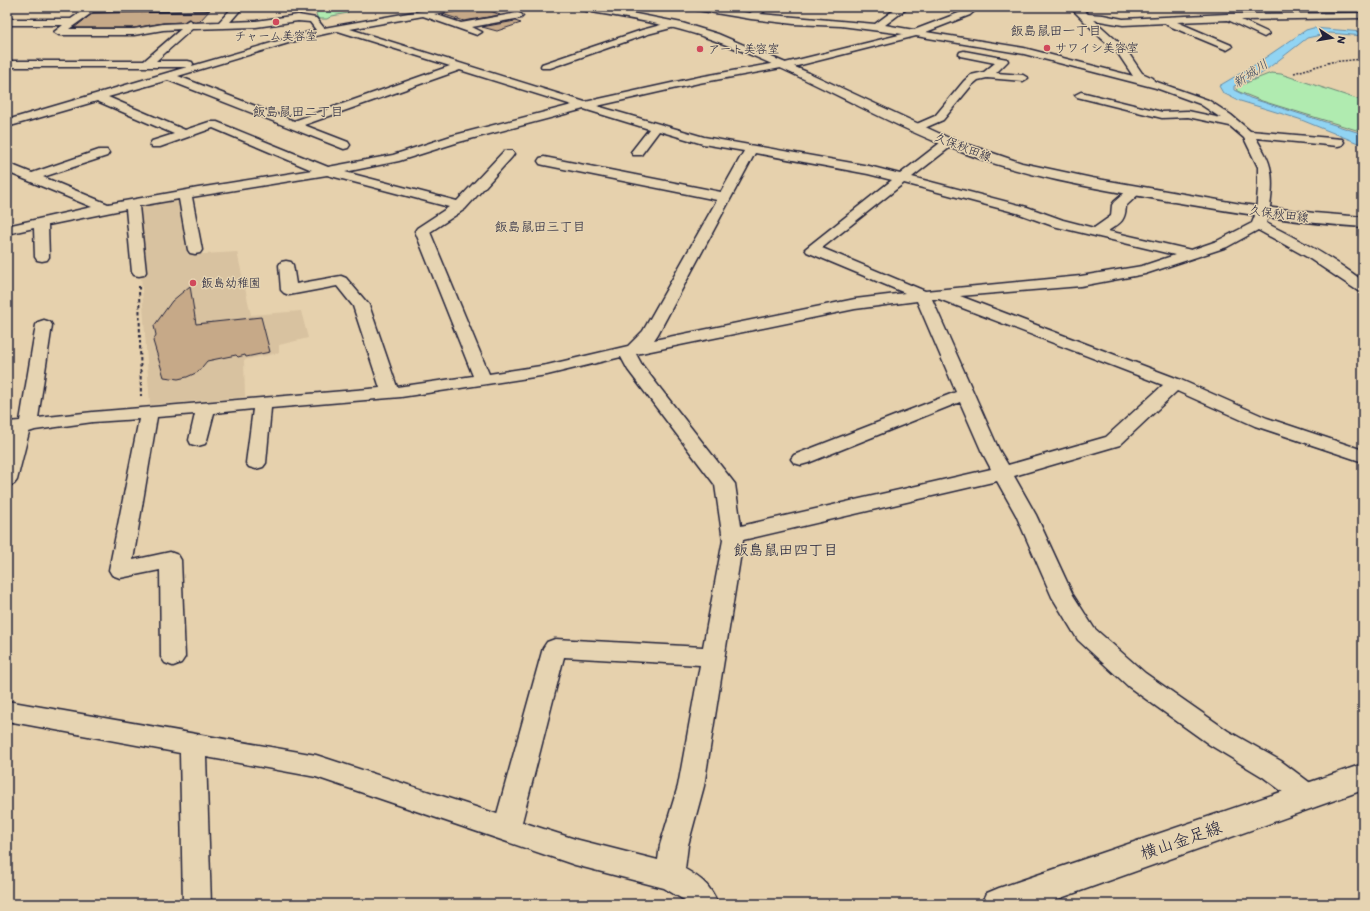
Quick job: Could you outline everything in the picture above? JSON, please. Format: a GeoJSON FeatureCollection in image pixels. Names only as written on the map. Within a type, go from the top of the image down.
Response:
{"type":"FeatureCollection","features":[{"type":"Feature","properties":{"kind":"main road","name":"久保秋田線"},"geometry":{"type":"LineString","coordinates":[[582,7],[672,25],[712,35],[743,47],[843,92],[916,128],[949,142],[1005,162],[1053,175],[1260,219],[1363,222]]}},
{"type":"Feature","properties":{"kind":"main road","name":"横山金足線"},"geometry":{"type":"LineString","coordinates":[[999,904],[1363,777]]}},
{"type":"Feature","properties":{"kind":"street"},"geometry":{"type":"LineString","coordinates":[[206,7],[91,9],[59,32],[134,32],[163,27],[261,23],[298,18],[313,20],[321,31]]}},
{"type":"Feature","properties":{"kind":"street"},"geometry":{"type":"LineString","coordinates":[[148,64],[190,26],[188,24],[206,7]]}},
{"type":"Feature","properties":{"kind":"street"},"geometry":{"type":"LineString","coordinates":[[222,25],[238,7]]}},
{"type":"Feature","properties":{"kind":"street"},"geometry":{"type":"LineString","coordinates":[[414,7],[424,13],[477,32]]}},
{"type":"Feature","properties":{"kind":"street"},"geometry":{"type":"LineString","coordinates":[[7,124],[321,31],[458,7]]}},
{"type":"Feature","properties":{"kind":"street"},"geometry":{"type":"LineString","coordinates":[[19,427],[61,421],[145,404],[206,408],[390,393],[547,370],[741,325],[847,305],[932,295],[1081,281],[1145,270],[1222,244],[1260,219],[1265,188],[1264,167],[1247,134],[1204,102],[1160,86],[1024,51],[877,27],[841,23],[794,21],[697,7]]}},
{"type":"Feature","properties":{"kind":"street"},"geometry":{"type":"LineString","coordinates":[[751,16],[766,7]]}},
{"type":"Feature","properties":{"kind":"street"},"geometry":{"type":"LineString","coordinates":[[877,27],[904,7]]}},
{"type":"Feature","properties":{"kind":"street"},"geometry":{"type":"LineString","coordinates":[[7,230],[106,208],[396,158],[454,139],[585,106],[736,72],[783,65],[894,40],[914,34],[967,12],[974,7]]}},
{"type":"Feature","properties":{"kind":"street"},"geometry":{"type":"LineString","coordinates":[[1075,7],[1104,36],[1121,50],[1138,75],[1160,86]]}},
{"type":"Feature","properties":{"kind":"street"},"geometry":{"type":"LineString","coordinates":[[1212,7],[1227,17],[1264,34]]}},
{"type":"Feature","properties":{"kind":"street"},"geometry":{"type":"LineString","coordinates":[[1280,7],[1294,16]]}},
{"type":"Feature","properties":{"kind":"street"},"geometry":{"type":"LineString","coordinates":[[1348,7],[1362,16]]}},
{"type":"Feature","properties":{"kind":"street"},"geometry":{"type":"LineString","coordinates":[[261,23],[272,12]]}},
{"type":"Feature","properties":{"kind":"street"},"geometry":{"type":"LineString","coordinates":[[461,26],[518,16]]}},
{"type":"Feature","properties":{"kind":"street"},"geometry":{"type":"LineString","coordinates":[[1086,17],[1103,18],[1123,22],[1227,17],[1362,16]]}},
{"type":"Feature","properties":{"kind":"street"},"geometry":{"type":"LineString","coordinates":[[1163,20],[1192,30],[1227,47]]}},
{"type":"Feature","properties":{"kind":"street"},"geometry":{"type":"LineString","coordinates":[[7,22],[72,22]]}},
{"type":"Feature","properties":{"kind":"street"},"geometry":{"type":"LineString","coordinates":[[546,66],[672,25]]}},
{"type":"Feature","properties":{"kind":"street"},"geometry":{"type":"LineString","coordinates":[[338,28],[585,106],[703,140],[751,150],[869,170],[1022,210],[1058,223],[1096,233],[1190,254]]}},
{"type":"Feature","properties":{"kind":"street"},"geometry":{"type":"LineString","coordinates":[[894,40],[917,45]]}},
{"type":"Feature","properties":{"kind":"street"},"geometry":{"type":"LineString","coordinates":[[956,52],[1003,61],[987,75]]}},
{"type":"Feature","properties":{"kind":"street"},"geometry":{"type":"LineString","coordinates":[[8,65],[207,64]]}},
{"type":"Feature","properties":{"kind":"street"},"geometry":{"type":"LineString","coordinates":[[294,125],[461,66]]}},
{"type":"Feature","properties":{"kind":"street"},"geometry":{"type":"LineString","coordinates":[[916,128],[939,118],[968,83],[975,77],[987,75],[1023,78]]}},
{"type":"Feature","properties":{"kind":"street"},"geometry":{"type":"LineString","coordinates":[[168,76],[344,145]]}},
{"type":"Feature","properties":{"kind":"street"},"geometry":{"type":"LineString","coordinates":[[1082,95],[1162,115],[1188,114],[1236,125]]}},
{"type":"Feature","properties":{"kind":"street"},"geometry":{"type":"LineString","coordinates":[[97,97],[185,134]]}},
{"type":"Feature","properties":{"kind":"street"},"geometry":{"type":"LineString","coordinates":[[156,144],[213,124],[326,171],[460,206]]}},
{"type":"Feature","properties":{"kind":"street"},"geometry":{"type":"LineString","coordinates":[[637,152],[656,127]]}},
{"type":"Feature","properties":{"kind":"street"},"geometry":{"type":"LineString","coordinates":[[1247,134],[1338,142]]}},
{"type":"Feature","properties":{"kind":"street"},"geometry":{"type":"LineString","coordinates":[[949,142],[812,249],[932,295],[1175,384],[1261,422],[1363,456]]}},
{"type":"Feature","properties":{"kind":"street"},"geometry":{"type":"LineString","coordinates":[[630,350],[650,334],[751,150]]}},
{"type":"Feature","properties":{"kind":"street"},"geometry":{"type":"LineString","coordinates":[[31,177],[103,153]]}},
{"type":"Feature","properties":{"kind":"street"},"geometry":{"type":"LineString","coordinates":[[483,379],[422,231],[460,206],[508,154]]}},
{"type":"Feature","properties":{"kind":"street"},"geometry":{"type":"LineString","coordinates":[[544,160],[724,197]]}},
{"type":"Feature","properties":{"kind":"street"},"geometry":{"type":"LineString","coordinates":[[7,167],[106,208]]}},
{"type":"Feature","properties":{"kind":"street"},"geometry":{"type":"LineString","coordinates":[[1096,233],[1118,218],[1119,205],[1134,191]]}},
{"type":"Feature","properties":{"kind":"street"},"geometry":{"type":"LineString","coordinates":[[185,194],[195,250]]}},
{"type":"Feature","properties":{"kind":"street"},"geometry":{"type":"LineString","coordinates":[[132,204],[139,272]]}},
{"type":"Feature","properties":{"kind":"street"},"geometry":{"type":"LineString","coordinates":[[1260,219],[1363,288]]}},
{"type":"Feature","properties":{"kind":"street"},"geometry":{"type":"LineString","coordinates":[[41,222],[42,257]]}},
{"type":"Feature","properties":{"kind":"street"},"geometry":{"type":"LineString","coordinates":[[286,265],[289,290],[341,281],[361,305],[390,393]]}},
{"type":"Feature","properties":{"kind":"street"},"geometry":{"type":"LineString","coordinates":[[932,295],[966,394],[990,450],[1026,515],[1063,597],[1086,634],[1137,680],[1219,738],[1272,769],[1308,796]]}},
{"type":"Feature","properties":{"kind":"street"},"geometry":{"type":"LineString","coordinates":[[7,480],[44,326]]}},
{"type":"Feature","properties":{"kind":"street"},"geometry":{"type":"LineString","coordinates":[[630,350],[634,366],[725,484],[733,540],[691,786],[674,845],[670,876]]}},
{"type":"Feature","properties":{"kind":"street"},"geometry":{"type":"LineString","coordinates":[[732,535],[1003,473],[1113,441],[1175,384]]}},
{"type":"Feature","properties":{"kind":"street"},"geometry":{"type":"LineString","coordinates":[[801,459],[966,394]]}},
{"type":"Feature","properties":{"kind":"street"},"geometry":{"type":"LineString","coordinates":[[256,463],[263,403]]}},
{"type":"Feature","properties":{"kind":"street"},"geometry":{"type":"LineString","coordinates":[[145,404],[120,570],[170,560],[173,657]]}},
{"type":"Feature","properties":{"kind":"street"},"geometry":{"type":"LineString","coordinates":[[198,440],[206,408]]}},
{"type":"Feature","properties":{"kind":"street"},"geometry":{"type":"LineString","coordinates":[[506,829],[555,648],[713,657]]}},
{"type":"Feature","properties":{"kind":"street"},"geometry":{"type":"LineString","coordinates":[[7,710],[316,766],[575,852],[670,876],[694,890],[704,904]]}},
{"type":"Feature","properties":{"kind":"street"},"geometry":{"type":"LineString","coordinates":[[193,744],[197,904]]}},
{"type":"Feature","properties":{"kind":"path"},"geometry":{"type":"LineString","coordinates":[[1294,73],[1331,62],[1363,59]]}},
{"type":"Feature","properties":{"kind":"path"},"geometry":{"type":"LineString","coordinates":[[139,272],[145,404]]}},
{"type":"Feature","properties":{"kind":"shaded area","name":"飯島幼稚園"},"geometry":{"type":"Polygon","coordinates":[[[180,197],[188,255],[237,252],[251,315],[301,311],[308,338],[279,345],[279,353],[244,360],[245,397],[150,405],[136,205],[180,197]]]}},
{"type":"Feature","properties":{"kind":"green space"},"geometry":{"type":"Polygon","coordinates":[[[313,7],[343,7],[348,13],[332,16],[327,19],[319,19],[313,7]]]}},
{"type":"Feature","properties":{"kind":"green space"},"geometry":{"type":"Polygon","coordinates":[[[1271,73],[1281,74],[1363,101],[1363,132],[1262,101],[1237,91],[1236,87],[1271,73]]]}},
{"type":"Feature","properties":{"kind":"water","name":"新城川"},"geometry":{"type":"Polygon","coordinates":[[[1313,28],[1363,32],[1363,36],[1330,33],[1307,38],[1257,77],[1234,86],[1234,90],[1250,98],[1363,134],[1363,145],[1299,119],[1237,100],[1223,93],[1219,86],[1253,66],[1306,30],[1313,28]]]}},
{"type":"Feature","properties":{"kind":"building"},"geometry":{"type":"Polygon","coordinates":[[[464,7],[489,7],[489,10],[500,15],[464,21],[442,14],[458,11],[464,7]]]}},
{"type":"Feature","properties":{"kind":"building"},"geometry":{"type":"Polygon","coordinates":[[[210,10],[200,21],[188,19],[184,22],[163,23],[134,28],[74,28],[93,13],[206,12],[210,10]]]}},
{"type":"Feature","properties":{"kind":"building"},"geometry":{"type":"Polygon","coordinates":[[[515,21],[521,23],[497,31],[482,27],[515,21]]]}},
{"type":"Feature","properties":{"kind":"building","name":"飯島幼稚園"},"geometry":{"type":"Polygon","coordinates":[[[190,286],[196,324],[261,317],[270,352],[246,357],[245,355],[238,357],[236,355],[207,361],[198,372],[187,377],[178,379],[164,377],[153,341],[156,335],[154,326],[172,301],[190,286]]]}},
{"type":"Feature","properties":{"kind":"place","name":"チャーム美容室"},"geometry":{"type":"Point","coordinates":[276,22]}},
{"type":"Feature","properties":{"kind":"place","name":"サワイシ美容室"},"geometry":{"type":"Point","coordinates":[1047,48]}},
{"type":"Feature","properties":{"kind":"place","name":"アート美容室"},"geometry":{"type":"Point","coordinates":[700,49]}},
{"type":"Feature","properties":{"kind":"place","name":"飯島幼稚園"},"geometry":{"type":"Point","coordinates":[193,283]}},
{"type":"Feature","properties":{"kind":"district","name":"飯島鼠田一丁目"},"geometry":{"type":"Point","coordinates":[1056,30]}},
{"type":"Feature","properties":{"kind":"district","name":"飯島鼠田二丁目"},"geometry":{"type":"Point","coordinates":[298,111]}},
{"type":"Feature","properties":{"kind":"district","name":"飯島鼠田三丁目"},"geometry":{"type":"Point","coordinates":[540,226]}},
{"type":"Feature","properties":{"kind":"district","name":"飯島鼠田四丁目"},"geometry":{"type":"Point","coordinates":[786,550]}}]}
